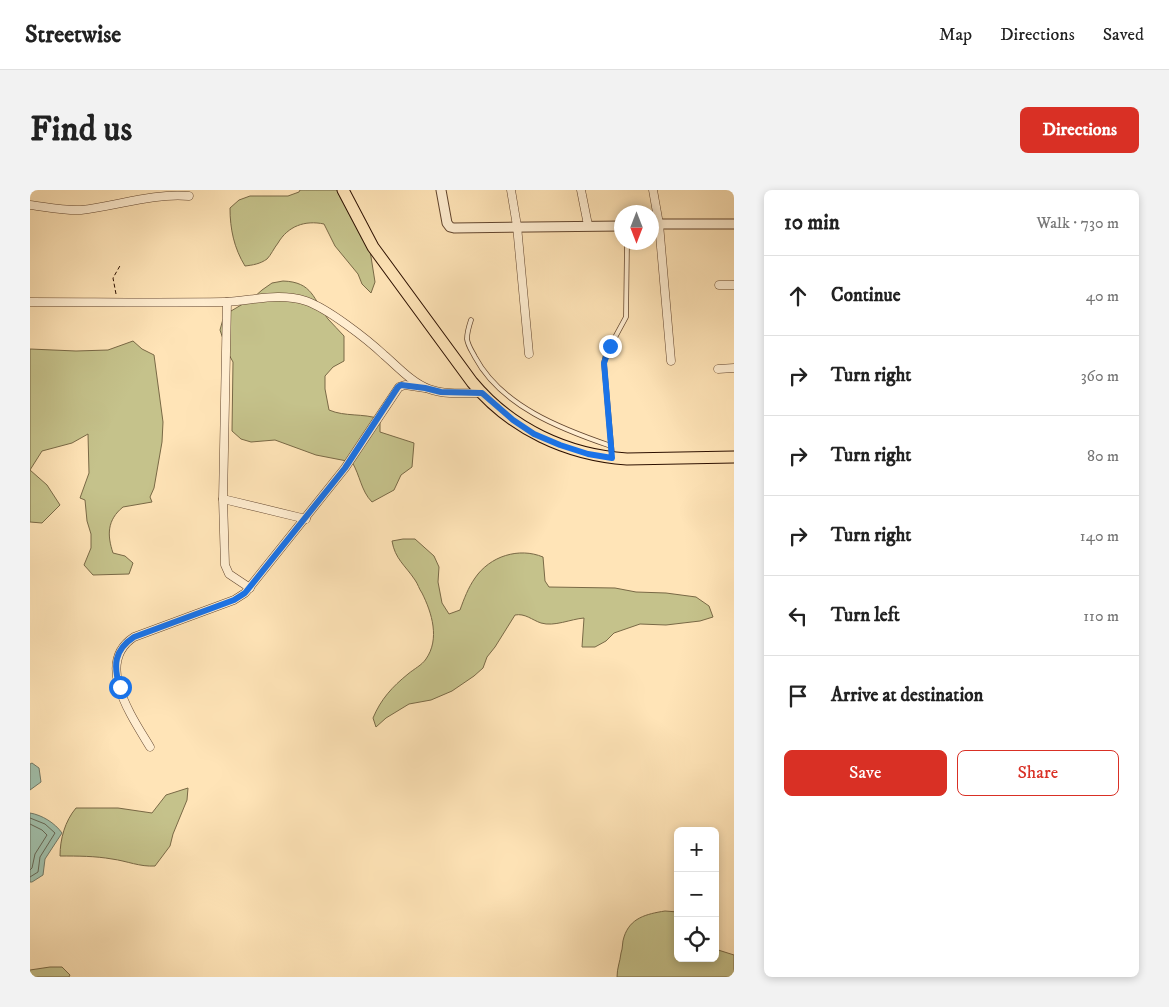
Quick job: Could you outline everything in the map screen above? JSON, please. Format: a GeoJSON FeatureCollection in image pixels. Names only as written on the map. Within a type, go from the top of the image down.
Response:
{"type":"FeatureCollection","features":[{"type":"Feature","properties":{"kind":"main road"},"geometry":{"type":"LineString","coordinates":[[343,190],[373,247],[482,393],[513,420],[534,434],[588,454],[627,460],[734,457]]}},
{"type":"Feature","properties":{"kind":"street"},"geometry":{"type":"LineString","coordinates":[[441,190],[447,223],[454,228],[614,226]]}},
{"type":"Feature","properties":{"kind":"street"},"geometry":{"type":"LineString","coordinates":[[511,190],[517,226],[529,354]]}},
{"type":"Feature","properties":{"kind":"street"},"geometry":{"type":"LineString","coordinates":[[582,190],[588,225]]}},
{"type":"Feature","properties":{"kind":"street"},"geometry":{"type":"LineString","coordinates":[[653,190],[654,205]]}},
{"type":"Feature","properties":{"kind":"street"},"geometry":{"type":"LineString","coordinates":[[30,205],[79,210],[148,198],[178,195],[189,196]]}},
{"type":"Feature","properties":{"kind":"street"},"geometry":{"type":"LineString","coordinates":[[659,224],[734,224]]}},
{"type":"Feature","properties":{"kind":"street"},"geometry":{"type":"LineString","coordinates":[[658,250],[671,360]]}},
{"type":"Feature","properties":{"kind":"street"},"geometry":{"type":"LineString","coordinates":[[719,284],[734,285]]}},
{"type":"Feature","properties":{"kind":"street"},"geometry":{"type":"LineString","coordinates":[[30,302],[227,302],[278,296],[294,297],[321,308],[375,346],[404,373],[425,388]]}},
{"type":"Feature","properties":{"kind":"street"},"geometry":{"type":"LineString","coordinates":[[227,302],[223,499],[226,570],[250,588]]}},
{"type":"Feature","properties":{"kind":"street"},"geometry":{"type":"LineString","coordinates":[[718,369],[734,368]]}},
{"type":"Feature","properties":{"kind":"street"},"geometry":{"type":"LineString","coordinates":[[150,747],[133,717],[116,676],[116,663],[121,648],[126,642],[134,637],[241,597],[306,519],[345,468],[398,387],[405,385],[441,392],[482,393]]}},
{"type":"Feature","properties":{"kind":"street"},"geometry":{"type":"LineString","coordinates":[[223,499],[306,519]]}},
{"type":"Feature","properties":{"kind":"lane"},"geometry":{"type":"LineString","coordinates":[[612,458],[604,363],[606,354],[623,324],[626,306],[627,250]]}},
{"type":"Feature","properties":{"kind":"lane"},"geometry":{"type":"LineString","coordinates":[[471,320],[468,332],[468,345],[479,365],[503,392],[515,402],[550,422],[611,446]]}},
{"type":"Feature","properties":{"kind":"path"},"geometry":{"type":"LineString","coordinates":[[118,302],[113,278],[121,264]]}},
{"type":"Feature","properties":{"kind":"shaded area"},"geometry":{"type":"Polygon","coordinates":[[[300,190],[342,190],[369,244],[375,282],[371,293],[362,284],[358,274],[335,246],[324,224],[310,223],[292,228],[282,237],[267,259],[254,265],[245,266],[233,238],[230,208],[239,200],[250,196],[288,196],[300,190]]]}},
{"type":"Feature","properties":{"kind":"shaded area"},"geometry":{"type":"Polygon","coordinates":[[[293,282],[306,288],[315,298],[328,319],[344,336],[344,361],[333,367],[325,376],[325,389],[329,410],[341,414],[380,419],[380,432],[414,443],[412,467],[401,475],[394,490],[372,502],[365,493],[352,462],[316,455],[275,440],[251,442],[241,439],[232,431],[233,362],[220,330],[223,319],[231,311],[253,298],[272,283],[293,282]]]}},
{"type":"Feature","properties":{"kind":"shaded area"},"geometry":{"type":"Polygon","coordinates":[[[133,341],[142,349],[154,355],[163,422],[162,442],[154,488],[150,497],[152,502],[123,507],[114,517],[109,534],[113,553],[125,556],[133,563],[129,574],[93,575],[84,565],[91,548],[91,534],[87,521],[85,500],[80,498],[89,473],[88,434],[72,443],[42,451],[30,470],[30,349],[108,350],[133,341]]]}},
{"type":"Feature","properties":{"kind":"shaded area"},"geometry":{"type":"Polygon","coordinates":[[[30,470],[47,485],[60,505],[42,523],[30,522],[30,470]]]}},
{"type":"Feature","properties":{"kind":"shaded area"},"geometry":{"type":"Polygon","coordinates":[[[415,539],[434,556],[439,567],[438,582],[442,603],[449,614],[460,610],[466,594],[481,570],[497,559],[515,553],[524,553],[543,557],[545,581],[549,587],[615,588],[636,592],[696,597],[709,606],[713,617],[700,621],[666,625],[640,624],[614,633],[606,641],[595,647],[582,647],[584,618],[546,624],[525,616],[515,615],[487,657],[483,668],[474,676],[452,691],[431,700],[409,704],[386,718],[376,727],[373,718],[383,699],[424,661],[433,643],[433,626],[426,601],[393,547],[392,541],[415,539]]]}},
{"type":"Feature","properties":{"kind":"shaded area"},"geometry":{"type":"Polygon","coordinates":[[[188,788],[187,800],[170,846],[155,866],[144,866],[99,857],[60,856],[64,830],[76,808],[118,808],[152,813],[166,795],[188,788]]]}},
{"type":"Feature","properties":{"kind":"shaded area"},"geometry":{"type":"Polygon","coordinates":[[[665,911],[674,912],[674,962],[719,962],[719,950],[734,955],[734,977],[617,977],[623,939],[630,925],[640,918],[665,911]]]}},
{"type":"Feature","properties":{"kind":"shaded area"},"geometry":{"type":"Polygon","coordinates":[[[62,967],[70,975],[69,977],[30,977],[30,970],[62,967]]]}},
{"type":"Feature","properties":{"kind":"water"},"geometry":{"type":"Polygon","coordinates":[[[32,763],[39,768],[41,782],[30,790],[30,764],[32,763]]]}},
{"type":"Feature","properties":{"kind":"water"},"geometry":{"type":"Polygon","coordinates":[[[30,813],[48,820],[62,833],[45,859],[43,875],[32,882],[30,882],[30,813]]]}},
{"type":"Feature","properties":{"kind":"route"},"geometry":{"type":"LineString","coordinates":[[120,687],[116,676],[116,663],[121,648],[126,642],[134,637],[234,600],[245,593],[345,468],[401,385],[441,392],[482,393],[513,420],[534,434],[588,454],[612,458],[604,376],[604,363],[610,346]]}}]}
